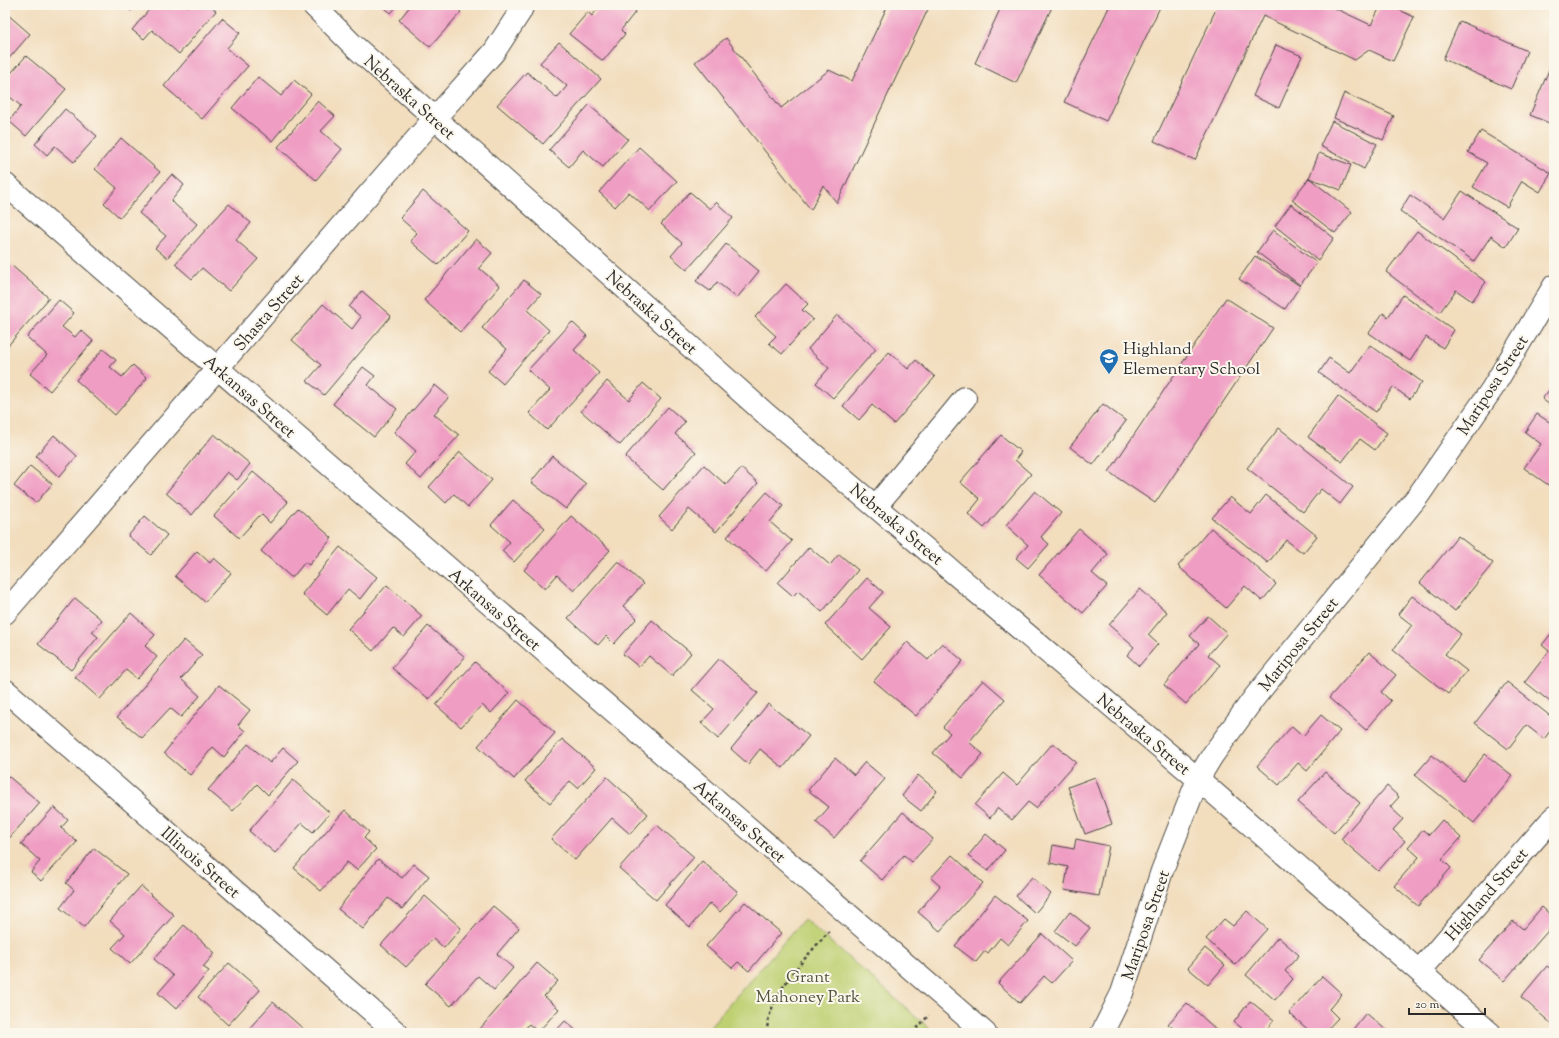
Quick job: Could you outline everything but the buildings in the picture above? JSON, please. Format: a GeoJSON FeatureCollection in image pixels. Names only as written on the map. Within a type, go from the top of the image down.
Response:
{"type":"FeatureCollection","features":[{"type":"Feature","properties":{"kind":"street","name":"Nebraska Street"},"geometry":{"type":"LineString","coordinates":[[313,5],[353,45],[434,119],[767,415],[1198,779],[1490,1033]]}},
{"type":"Feature","properties":{"kind":"street","name":"Shasta Street"},"geometry":{"type":"LineString","coordinates":[[5,613],[434,119],[494,52],[523,5]]}},
{"type":"Feature","properties":{"kind":"street","name":"Arkansas Street"},"geometry":{"type":"LineString","coordinates":[[5,184],[984,1033]]}},
{"type":"Feature","properties":{"kind":"street","name":"Mariposa Street"},"geometry":{"type":"LineString","coordinates":[[1102,1033],[1122,993],[1162,871],[1198,779],[1212,756],[1254,698],[1418,496],[1492,389],[1554,286]]}},
{"type":"Feature","properties":{"kind":"street"},"geometry":{"type":"LineString","coordinates":[[876,506],[964,398]]}},
{"type":"Feature","properties":{"kind":"street","name":"Illinois Street"},"geometry":{"type":"LineString","coordinates":[[5,690],[388,1030]]}},
{"type":"Feature","properties":{"kind":"street","name":"Highland Street"},"geometry":{"type":"LineString","coordinates":[[1419,971],[1554,817]]}},
{"type":"Feature","properties":{"kind":"path"},"geometry":{"type":"LineString","coordinates":[[767,1033],[769,1015],[782,988],[845,912]]}},
{"type":"Feature","properties":{"kind":"green space","name":"Grant Mahoney Park"},"geometry":{"type":"Polygon","coordinates":[[[804,919],[935,1033],[704,1033],[804,919]]]}},
{"type":"Feature","properties":{"kind":"place","name":"Highland Elementary School"},"geometry":{"type":"Point","coordinates":[1109,375]}}]}
